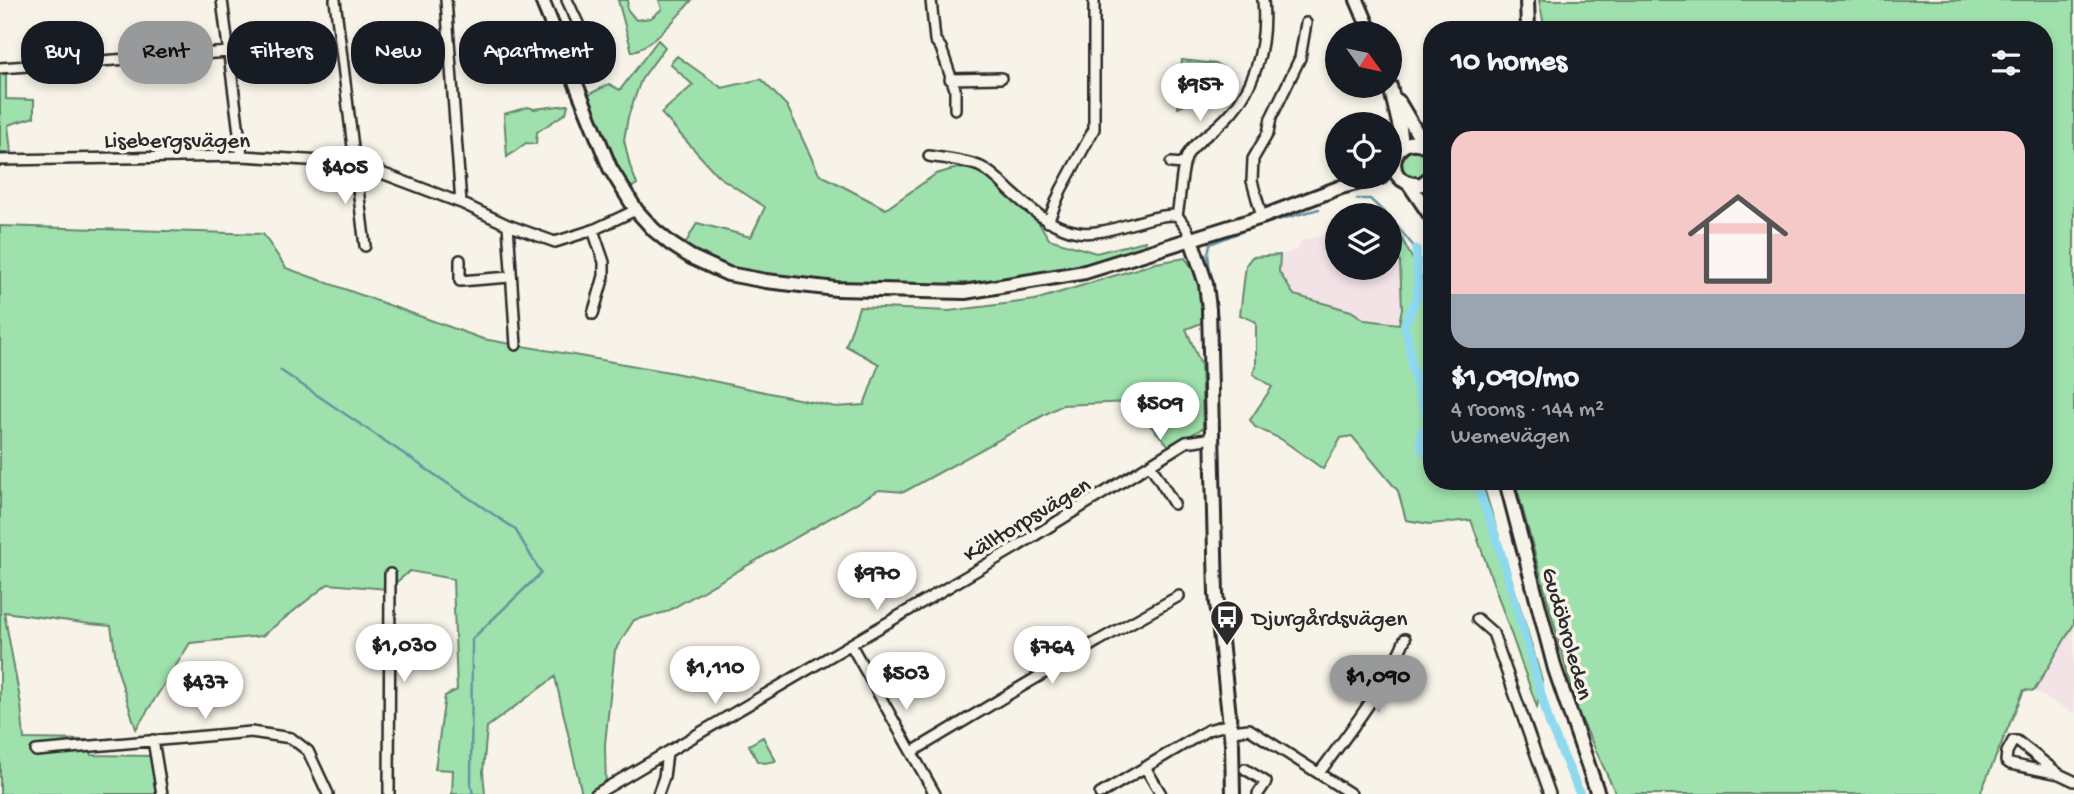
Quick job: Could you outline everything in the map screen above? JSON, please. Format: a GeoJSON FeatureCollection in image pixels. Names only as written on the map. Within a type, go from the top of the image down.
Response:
{"type":"FeatureCollection","features":[{"type":"Feature","properties":{"kind":"street"},"geometry":{"type":"LineString","coordinates":[[222,0],[227,37]]}},
{"type":"Feature","properties":{"kind":"street"},"geometry":{"type":"LineString","coordinates":[[335,0],[365,246]]}},
{"type":"Feature","properties":{"kind":"street"},"geometry":{"type":"LineString","coordinates":[[446,0],[461,203]]}},
{"type":"Feature","properties":{"kind":"street"},"geometry":{"type":"LineString","coordinates":[[542,0],[610,169],[636,210],[671,244],[691,257],[728,274],[836,289],[965,292],[1085,272],[1262,217],[1336,189]]}},
{"type":"Feature","properties":{"kind":"street"},"geometry":{"type":"LineString","coordinates":[[567,0],[577,21]]}},
{"type":"Feature","properties":{"kind":"street"},"geometry":{"type":"LineString","coordinates":[[931,0],[935,40],[941,48],[955,89],[955,109]]}},
{"type":"Feature","properties":{"kind":"street"},"geometry":{"type":"LineString","coordinates":[[1048,222],[1061,190],[1094,129],[1094,0]]}},
{"type":"Feature","properties":{"kind":"street"},"geometry":{"type":"LineString","coordinates":[[1233,794],[1231,728],[1216,594],[1209,309],[1206,284],[1191,239],[1177,215],[1184,164],[1189,152],[1236,107],[1253,77],[1264,38],[1263,0]]}},
{"type":"Feature","properties":{"kind":"street"},"geometry":{"type":"LineString","coordinates":[[1357,0],[1365,21]]}},
{"type":"Feature","properties":{"kind":"street"},"geometry":{"type":"LineString","coordinates":[[1527,0],[1528,21]]}},
{"type":"Feature","properties":{"kind":"street"},"geometry":{"type":"LineString","coordinates":[[1262,217],[1252,181],[1254,159],[1268,133],[1270,118],[1300,58],[1306,23]]}},
{"type":"Feature","properties":{"kind":"street"},"geometry":{"type":"LineString","coordinates":[[0,68],[227,52]]}},
{"type":"Feature","properties":{"kind":"street"},"geometry":{"type":"LineString","coordinates":[[950,79],[1001,78]]}},
{"type":"Feature","properties":{"kind":"street"},"geometry":{"type":"LineString","coordinates":[[233,84],[242,156]]}},
{"type":"Feature","properties":{"kind":"street"},"geometry":{"type":"LineString","coordinates":[[1396,98],[1423,139]]}},
{"type":"Feature","properties":{"kind":"street"},"geometry":{"type":"LineString","coordinates":[[1262,111],[1270,118]]}},
{"type":"Feature","properties":{"kind":"street"},"geometry":{"type":"LineString","coordinates":[[1402,150],[1415,142],[1423,145]]}},
{"type":"Feature","properties":{"kind":"street","name":"Lisebergsvägen"},"geometry":{"type":"LineString","coordinates":[[0,160],[242,156],[355,163],[555,242],[593,230],[636,210]]}},
{"type":"Feature","properties":{"kind":"street"},"geometry":{"type":"LineString","coordinates":[[929,156],[981,167],[1048,222],[1081,233],[1163,215],[1177,215]]}},
{"type":"Feature","properties":{"kind":"street"},"geometry":{"type":"LineString","coordinates":[[1171,163],[1184,164]]}},
{"type":"Feature","properties":{"kind":"street"},"geometry":{"type":"LineString","coordinates":[[1402,180],[1409,184],[1423,204]]}},
{"type":"Feature","properties":{"kind":"street"},"geometry":{"type":"LineString","coordinates":[[1409,184],[1423,183]]}},
{"type":"Feature","properties":{"kind":"street"},"geometry":{"type":"LineString","coordinates":[[508,225],[516,345]]}},
{"type":"Feature","properties":{"kind":"street"},"geometry":{"type":"LineString","coordinates":[[593,230],[604,262],[604,276],[593,314]]}},
{"type":"Feature","properties":{"kind":"street"},"geometry":{"type":"LineString","coordinates":[[460,260],[460,281],[510,277]]}},
{"type":"Feature","properties":{"kind":"street","name":"Källtorpsvägen"},"geometry":{"type":"LineString","coordinates":[[596,794],[851,645],[1151,466],[1186,442],[1213,438]]}},
{"type":"Feature","properties":{"kind":"street"},"geometry":{"type":"LineString","coordinates":[[1151,466],[1174,504]]}},
{"type":"Feature","properties":{"kind":"street","name":"Gudöbroleden"},"geometry":{"type":"LineString","coordinates":[[1508,490],[1555,669],[1598,794]]}},
{"type":"Feature","properties":{"kind":"street"},"geometry":{"type":"LineString","coordinates":[[389,794],[390,574]]}},
{"type":"Feature","properties":{"kind":"street"},"geometry":{"type":"LineString","coordinates":[[912,752],[1179,596]]}},
{"type":"Feature","properties":{"kind":"street"},"geometry":{"type":"LineString","coordinates":[[1477,619],[1493,633],[1550,794]]}},
{"type":"Feature","properties":{"kind":"street"},"geometry":{"type":"LineString","coordinates":[[1319,773],[1377,690],[1398,657],[1405,639]]}},
{"type":"Feature","properties":{"kind":"street"},"geometry":{"type":"LineString","coordinates":[[851,645],[935,794]]}},
{"type":"Feature","properties":{"kind":"street"},"geometry":{"type":"LineString","coordinates":[[1100,794],[1208,730],[1231,728],[1249,729],[1351,794]]}},
{"type":"Feature","properties":{"kind":"street"},"geometry":{"type":"LineString","coordinates":[[36,751],[251,732],[291,738],[308,751],[328,794]]}},
{"type":"Feature","properties":{"kind":"street"},"geometry":{"type":"LineString","coordinates":[[153,740],[162,794]]}},
{"type":"Feature","properties":{"kind":"street"},"geometry":{"type":"LineString","coordinates":[[2059,774],[2017,741],[2013,741],[2007,752],[2006,761],[2010,764],[2059,774],[2074,780]]}},
{"type":"Feature","properties":{"kind":"street"},"geometry":{"type":"LineString","coordinates":[[658,794],[664,777],[667,753]]}},
{"type":"Feature","properties":{"kind":"street"},"geometry":{"type":"LineString","coordinates":[[1145,767],[1161,794]]}},
{"type":"Feature","properties":{"kind":"street"},"geometry":{"type":"LineString","coordinates":[[1245,769],[1266,782],[1258,794]]}},
{"type":"Feature","properties":{"kind":"shaded area"},"geometry":{"type":"Polygon","coordinates":[[[1325,234],[1325,280],[1401,280],[1400,324],[1365,320],[1351,311],[1294,295],[1279,272],[1280,255],[1298,250],[1301,241],[1325,234]]]}},
{"type":"Feature","properties":{"kind":"shaded area"},"geometry":{"type":"Polygon","coordinates":[[[2074,624],[2074,714],[2034,691],[2074,624]]]}},
{"type":"Feature","properties":{"kind":"green space"},"geometry":{"type":"Polygon","coordinates":[[[618,0],[628,0],[627,9],[636,20],[651,18],[662,9],[659,0],[692,0],[657,37],[632,52],[618,0]]]}},
{"type":"Feature","properties":{"kind":"green space"},"geometry":{"type":"Polygon","coordinates":[[[1539,0],[2074,0],[2074,624],[2034,691],[2024,690],[1980,794],[1616,794],[1578,712],[1517,490],[2053,490],[2053,21],[1543,21],[1539,0]]]}},
{"type":"Feature","properties":{"kind":"green space"},"geometry":{"type":"Polygon","coordinates":[[[658,40],[665,47],[641,80],[628,117],[624,140],[637,184],[629,189],[586,96],[609,84],[620,90],[658,40]]]}},
{"type":"Feature","properties":{"kind":"green space"},"geometry":{"type":"Polygon","coordinates":[[[677,56],[722,88],[761,79],[787,106],[819,174],[886,209],[936,174],[957,168],[977,170],[1035,217],[1049,239],[1096,253],[1145,241],[1145,246],[1087,266],[1026,279],[949,284],[848,284],[766,275],[727,267],[684,246],[697,223],[751,237],[765,207],[718,176],[661,113],[693,85],[670,64],[677,56]]]}},
{"type":"Feature","properties":{"kind":"green space"},"geometry":{"type":"Polygon","coordinates":[[[1182,60],[1222,67],[1204,97],[1178,108],[1182,60]]]}},
{"type":"Feature","properties":{"kind":"green space"},"geometry":{"type":"Polygon","coordinates":[[[6,73],[6,99],[34,100],[34,117],[8,125],[11,152],[0,153],[0,74],[6,73]]]}},
{"type":"Feature","properties":{"kind":"green space"},"geometry":{"type":"Polygon","coordinates":[[[568,105],[566,113],[537,132],[536,144],[526,143],[507,157],[504,114],[528,107],[534,109],[568,105]]]}},
{"type":"Feature","properties":{"kind":"green space"},"geometry":{"type":"Polygon","coordinates":[[[1416,150],[1423,152],[1423,176],[1416,178],[1406,174],[1402,164],[1406,154],[1416,150]]]}},
{"type":"Feature","properties":{"kind":"green space"},"geometry":{"type":"Polygon","coordinates":[[[0,226],[263,234],[286,268],[483,339],[675,373],[836,407],[864,405],[879,364],[846,346],[859,307],[949,311],[1035,300],[1156,263],[1185,258],[1197,280],[1204,322],[1186,329],[1201,365],[1203,428],[1170,447],[1129,402],[1062,405],[904,492],[879,490],[666,612],[634,620],[615,650],[605,744],[606,794],[582,794],[555,677],[487,727],[483,772],[485,794],[452,794],[453,770],[435,769],[445,696],[457,690],[453,579],[410,571],[388,589],[328,584],[262,636],[190,643],[136,729],[118,671],[111,626],[4,612],[21,705],[24,739],[90,740],[91,755],[151,756],[158,794],[0,794],[0,226]]]}},
{"type":"Feature","properties":{"kind":"green space"},"geometry":{"type":"Polygon","coordinates":[[[1402,239],[1423,280],[1423,490],[1485,490],[1542,680],[1537,707],[1471,520],[1430,524],[1406,520],[1398,491],[1352,436],[1341,438],[1323,469],[1281,439],[1255,427],[1250,420],[1272,387],[1253,374],[1256,367],[1256,322],[1240,315],[1246,265],[1252,257],[1280,255],[1279,272],[1294,295],[1351,311],[1365,320],[1399,324],[1402,308],[1402,239]]]}},
{"type":"Feature","properties":{"kind":"green space"},"geometry":{"type":"Polygon","coordinates":[[[763,737],[776,761],[757,761],[749,745],[763,737]]]}},
{"type":"Feature","properties":{"kind":"waterway"},"geometry":{"type":"LineString","coordinates":[[1357,199],[1370,199],[1374,203]]}},
{"type":"Feature","properties":{"kind":"waterway"},"geometry":{"type":"LineString","coordinates":[[1270,222],[1319,209]]}},
{"type":"Feature","properties":{"kind":"waterway"},"geometry":{"type":"LineString","coordinates":[[1211,280],[1208,254],[1210,244],[1253,227]]}},
{"type":"Feature","properties":{"kind":"waterway"},"geometry":{"type":"LineString","coordinates":[[1402,232],[1416,249]]}},
{"type":"Feature","properties":{"kind":"waterway"},"geometry":{"type":"LineString","coordinates":[[1416,249],[1418,295],[1404,326],[1423,403]]}},
{"type":"Feature","properties":{"kind":"waterway"},"geometry":{"type":"LineString","coordinates":[[1212,287],[1218,318]]}},
{"type":"Feature","properties":{"kind":"waterway"},"geometry":{"type":"LineString","coordinates":[[280,370],[515,529],[541,573],[472,639],[473,794]]}},
{"type":"Feature","properties":{"kind":"waterway"},"geometry":{"type":"LineString","coordinates":[[1423,431],[1420,437],[1423,449]]}},
{"type":"Feature","properties":{"kind":"waterway"},"geometry":{"type":"LineString","coordinates":[[1478,490],[1496,537],[1550,725],[1580,794]]}},
{"type":"Feature","properties":{"kind":"place","name":"Djurgårdsvägen"},"geometry":{"type":"Point","coordinates":[1227,647]}}]}
